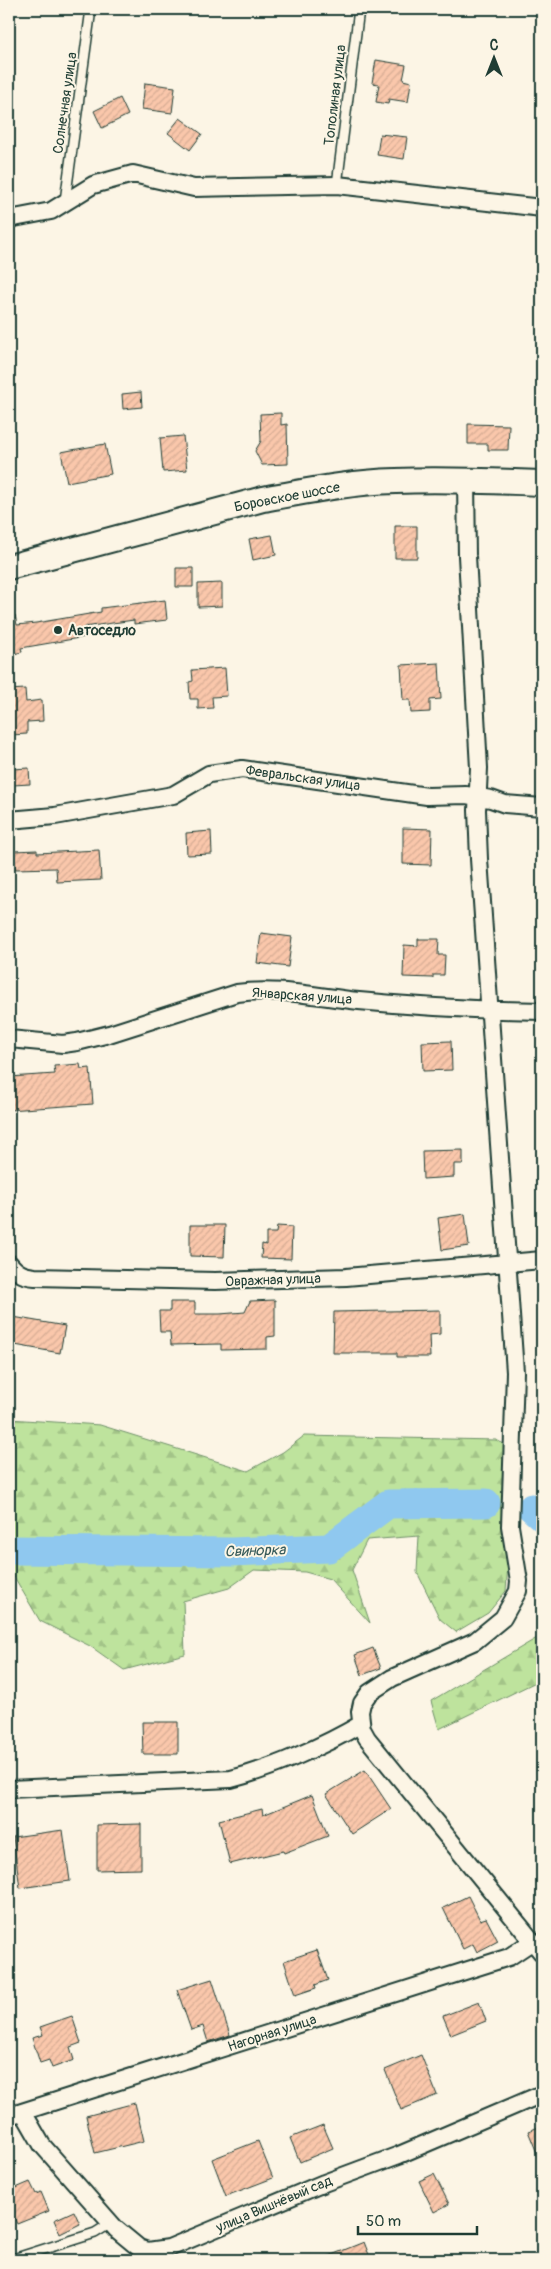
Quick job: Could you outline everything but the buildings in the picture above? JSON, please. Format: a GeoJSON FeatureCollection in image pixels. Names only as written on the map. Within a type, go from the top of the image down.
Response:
{"type":"FeatureCollection","features":[{"type":"Feature","properties":{"kind":"main road","name":"Боровское шоссе"},"geometry":{"type":"LineString","coordinates":[[9,567],[262,499],[366,483],[466,480],[542,483]]}},
{"type":"Feature","properties":{"kind":"street"},"geometry":{"type":"LineString","coordinates":[[9,219],[51,211],[93,184],[132,174],[194,188],[337,185],[542,208]]}},
{"type":"Feature","properties":{"kind":"street"},"geometry":{"type":"LineString","coordinates":[[466,480],[467,556],[479,768],[477,810],[479,859],[516,1388],[510,1526],[519,1581],[518,1591],[502,1618],[475,1641],[378,1685],[362,1703],[360,1724],[367,1738],[537,1947]]}},
{"type":"Feature","properties":{"kind":"street","name":"Февральская улица"},"geometry":{"type":"LineString","coordinates":[[9,820],[55,816],[168,796],[209,774],[242,769],[427,796],[479,796],[505,804],[542,807]]}},
{"type":"Feature","properties":{"kind":"street","name":"Январская улица"},"geometry":{"type":"LineString","coordinates":[[9,1039],[63,1044],[77,1042],[248,991],[277,992],[418,1006],[542,1011]]}},
{"type":"Feature","properties":{"kind":"street","name":"Овражная улица"},"geometry":{"type":"LineString","coordinates":[[9,1263],[16,1272],[25,1276],[35,1277],[215,1281],[346,1277],[542,1260]]}},
{"type":"Feature","properties":{"kind":"street"},"geometry":{"type":"LineString","coordinates":[[9,1789],[232,1779],[256,1773],[360,1724]]}},
{"type":"Feature","properties":{"kind":"street","name":"Нагорная улица"},"geometry":{"type":"LineString","coordinates":[[16,2114],[537,1947]]}},
{"type":"Feature","properties":{"kind":"street","name":"улица Вишнёвый сад"},"geometry":{"type":"LineString","coordinates":[[16,2114],[111,2223],[139,2248],[148,2251],[169,2248],[324,2182],[399,2155],[542,2094]]}},
{"type":"Feature","properties":{"kind":"lane","name":"Солнечная улица"},"geometry":{"type":"LineString","coordinates":[[65,201],[91,9]]}},
{"type":"Feature","properties":{"kind":"lane","name":"Тополиная улица"},"geometry":{"type":"LineString","coordinates":[[337,185],[359,9]]}},
{"type":"Feature","properties":{"kind":"lane"},"geometry":{"type":"LineString","coordinates":[[10,2260],[95,2233],[111,2223]]}},
{"type":"Feature","properties":{"kind":"green space"},"geometry":{"type":"Polygon","coordinates":[[[9,1419],[100,1425],[248,1471],[283,1452],[304,1436],[496,1440],[504,1444],[508,1564],[506,1591],[488,1613],[456,1632],[440,1619],[417,1572],[419,1536],[367,1540],[352,1570],[370,1623],[330,1579],[305,1572],[254,1570],[229,1588],[183,1601],[185,1654],[124,1670],[90,1646],[40,1621],[9,1568],[9,1419]]]}},
{"type":"Feature","properties":{"kind":"green space"},"geometry":{"type":"Polygon","coordinates":[[[542,1635],[542,1679],[439,1729],[431,1701],[542,1635]]]}},
{"type":"Feature","properties":{"kind":"waterway","name":"Свинорка"},"geometry":{"type":"LineString","coordinates":[[9,1550],[232,1552],[329,1548],[388,1504],[486,1503]]}},
{"type":"Feature","properties":{"kind":"waterway","name":"Свинорка"},"geometry":{"type":"LineString","coordinates":[[532,1508],[542,1517]]}},
{"type":"Feature","properties":{"kind":"place","name":"Автоседло"},"geometry":{"type":"Point","coordinates":[58,630]}}]}
